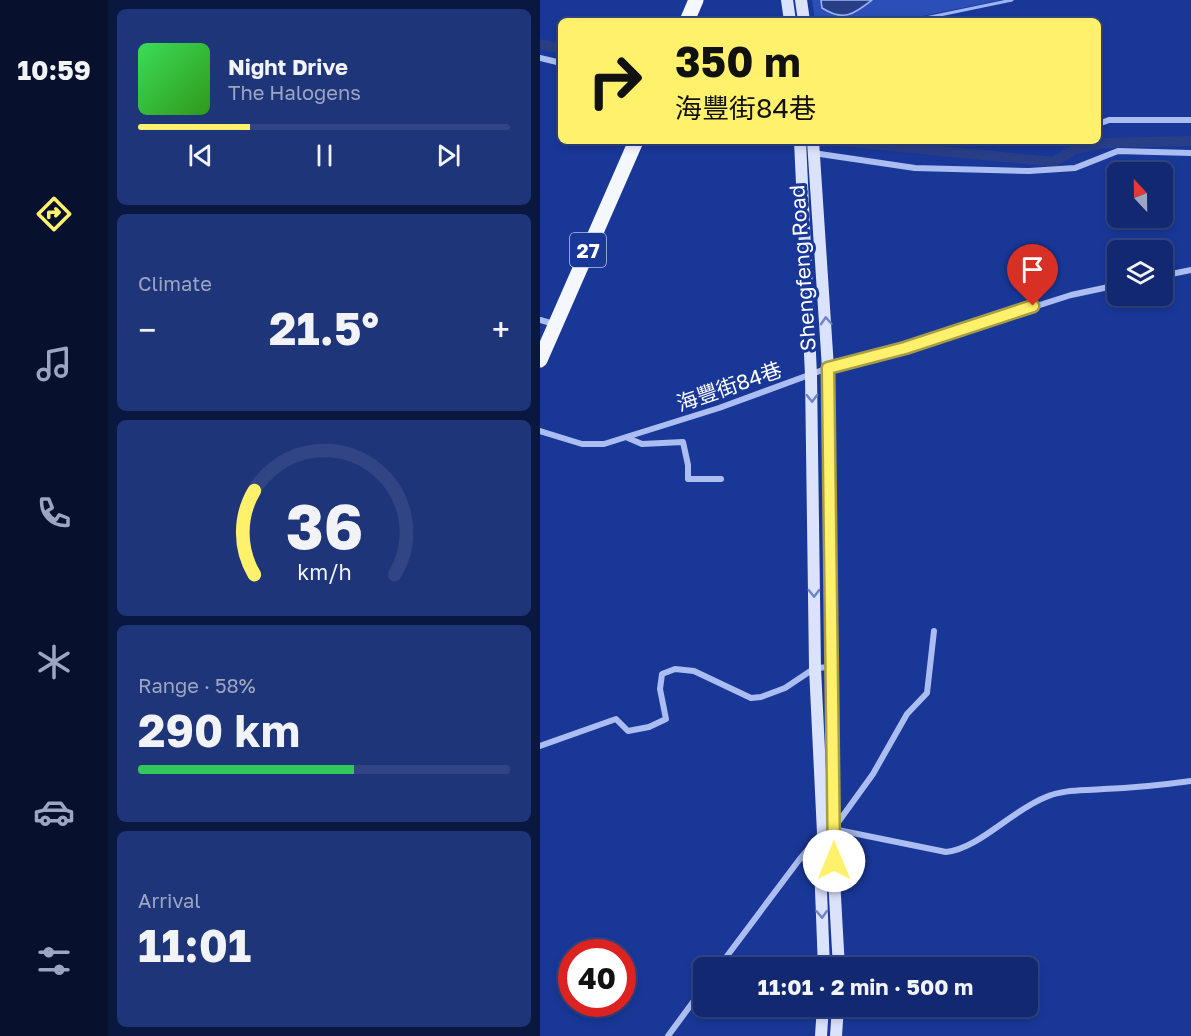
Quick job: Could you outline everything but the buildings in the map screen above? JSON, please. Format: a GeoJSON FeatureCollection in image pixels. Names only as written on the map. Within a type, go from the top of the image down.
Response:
{"type":"FeatureCollection","features":[{"type":"Feature","properties":{"kind":"main road"},"geometry":{"type":"LineString","coordinates":[[688,18],[696,0]]}},
{"type":"Feature","properties":{"kind":"main road","name":"27"},"geometry":{"type":"LineString","coordinates":[[540,360],[635,144]]}},
{"type":"Feature","properties":{"kind":"street"},"geometry":{"type":"LineString","coordinates":[[787,0],[790,18]]}},
{"type":"Feature","properties":{"kind":"street"},"geometry":{"type":"LineString","coordinates":[[801,0],[804,18]]}},
{"type":"Feature","properties":{"kind":"street"},"geometry":{"type":"LineString","coordinates":[[540,58],[558,62]]}},
{"type":"Feature","properties":{"kind":"street"},"geometry":{"type":"LineString","coordinates":[[1101,123],[1109,120],[1191,120]]}},
{"type":"Feature","properties":{"kind":"street"},"geometry":{"type":"LineString","coordinates":[[800,146],[915,168],[1029,171],[1075,168],[1118,151],[1191,153]]}},
{"type":"Feature","properties":{"kind":"street","name":"Shengfeng Road"},"geometry":{"type":"LineString","coordinates":[[800,146],[811,375],[815,668],[838,957]]}},
{"type":"Feature","properties":{"kind":"street","name":"Shengfeng Road"},"geometry":{"type":"LineString","coordinates":[[814,147],[828,368],[832,667],[828,831],[820,864],[824,957]]}},
{"type":"Feature","properties":{"kind":"street"},"geometry":{"type":"LineString","coordinates":[[1173,274],[1191,270]]}},
{"type":"Feature","properties":{"kind":"street","name":"海豐街84巷"},"geometry":{"type":"LineString","coordinates":[[540,431],[582,444],[604,444],[828,368],[905,348],[1071,295],[1107,287]]}},
{"type":"Feature","properties":{"kind":"street"},"geometry":{"type":"LineString","coordinates":[[540,320],[555,325]]}},
{"type":"Feature","properties":{"kind":"street","name":"海豐街84巷"},"geometry":{"type":"LineString","coordinates":[[627,438],[642,444],[683,442],[688,465],[688,479],[722,479]]}},
{"type":"Feature","properties":{"kind":"street"},"geometry":{"type":"LineString","coordinates":[[726,957],[799,860],[828,831],[873,774],[907,714],[927,693],[934,631]]}},
{"type":"Feature","properties":{"kind":"street"},"geometry":{"type":"LineString","coordinates":[[540,746],[616,719],[628,731],[649,727],[666,719],[660,689],[662,674],[675,669],[694,671],[751,698],[761,697],[785,688],[815,668],[832,667]]}},
{"type":"Feature","properties":{"kind":"street"},"geometry":{"type":"LineString","coordinates":[[828,831],[946,852],[955,851],[969,845],[1020,810],[1048,795],[1191,781]]}},
{"type":"Feature","properties":{"kind":"street"},"geometry":{"type":"LineString","coordinates":[[668,1036],[693,1002]]}},
{"type":"Feature","properties":{"kind":"street"},"geometry":{"type":"LineString","coordinates":[[821,1036],[822,1017]]}},
{"type":"Feature","properties":{"kind":"street"},"geometry":{"type":"LineString","coordinates":[[836,1036],[837,1017]]}},
{"type":"Feature","properties":{"kind":"shaded area"},"geometry":{"type":"Polygon","coordinates":[[[812,0],[1001,0],[913,18],[815,18],[812,0]]]}},
{"type":"Feature","properties":{"kind":"shaded area"},"geometry":{"type":"Polygon","coordinates":[[[821,0],[872,0],[854,12],[837,15],[822,8],[821,0]]]}},
{"type":"Feature","properties":{"kind":"waterway"},"geometry":{"type":"LineString","coordinates":[[925,18],[1012,0]]}},
{"type":"Feature","properties":{"kind":"waterway"},"geometry":{"type":"LineString","coordinates":[[540,44],[558,48]]}},
{"type":"Feature","properties":{"kind":"waterway"},"geometry":{"type":"LineString","coordinates":[[1101,144],[1191,141]]}},
{"type":"Feature","properties":{"kind":"waterway"},"geometry":{"type":"LineString","coordinates":[[871,144],[1054,162],[1075,149],[1099,144]]}},
{"type":"Feature","properties":{"kind":"route"},"geometry":{"type":"LineString","coordinates":[[834,861],[828,368],[905,348],[1033,306]]}}]}
